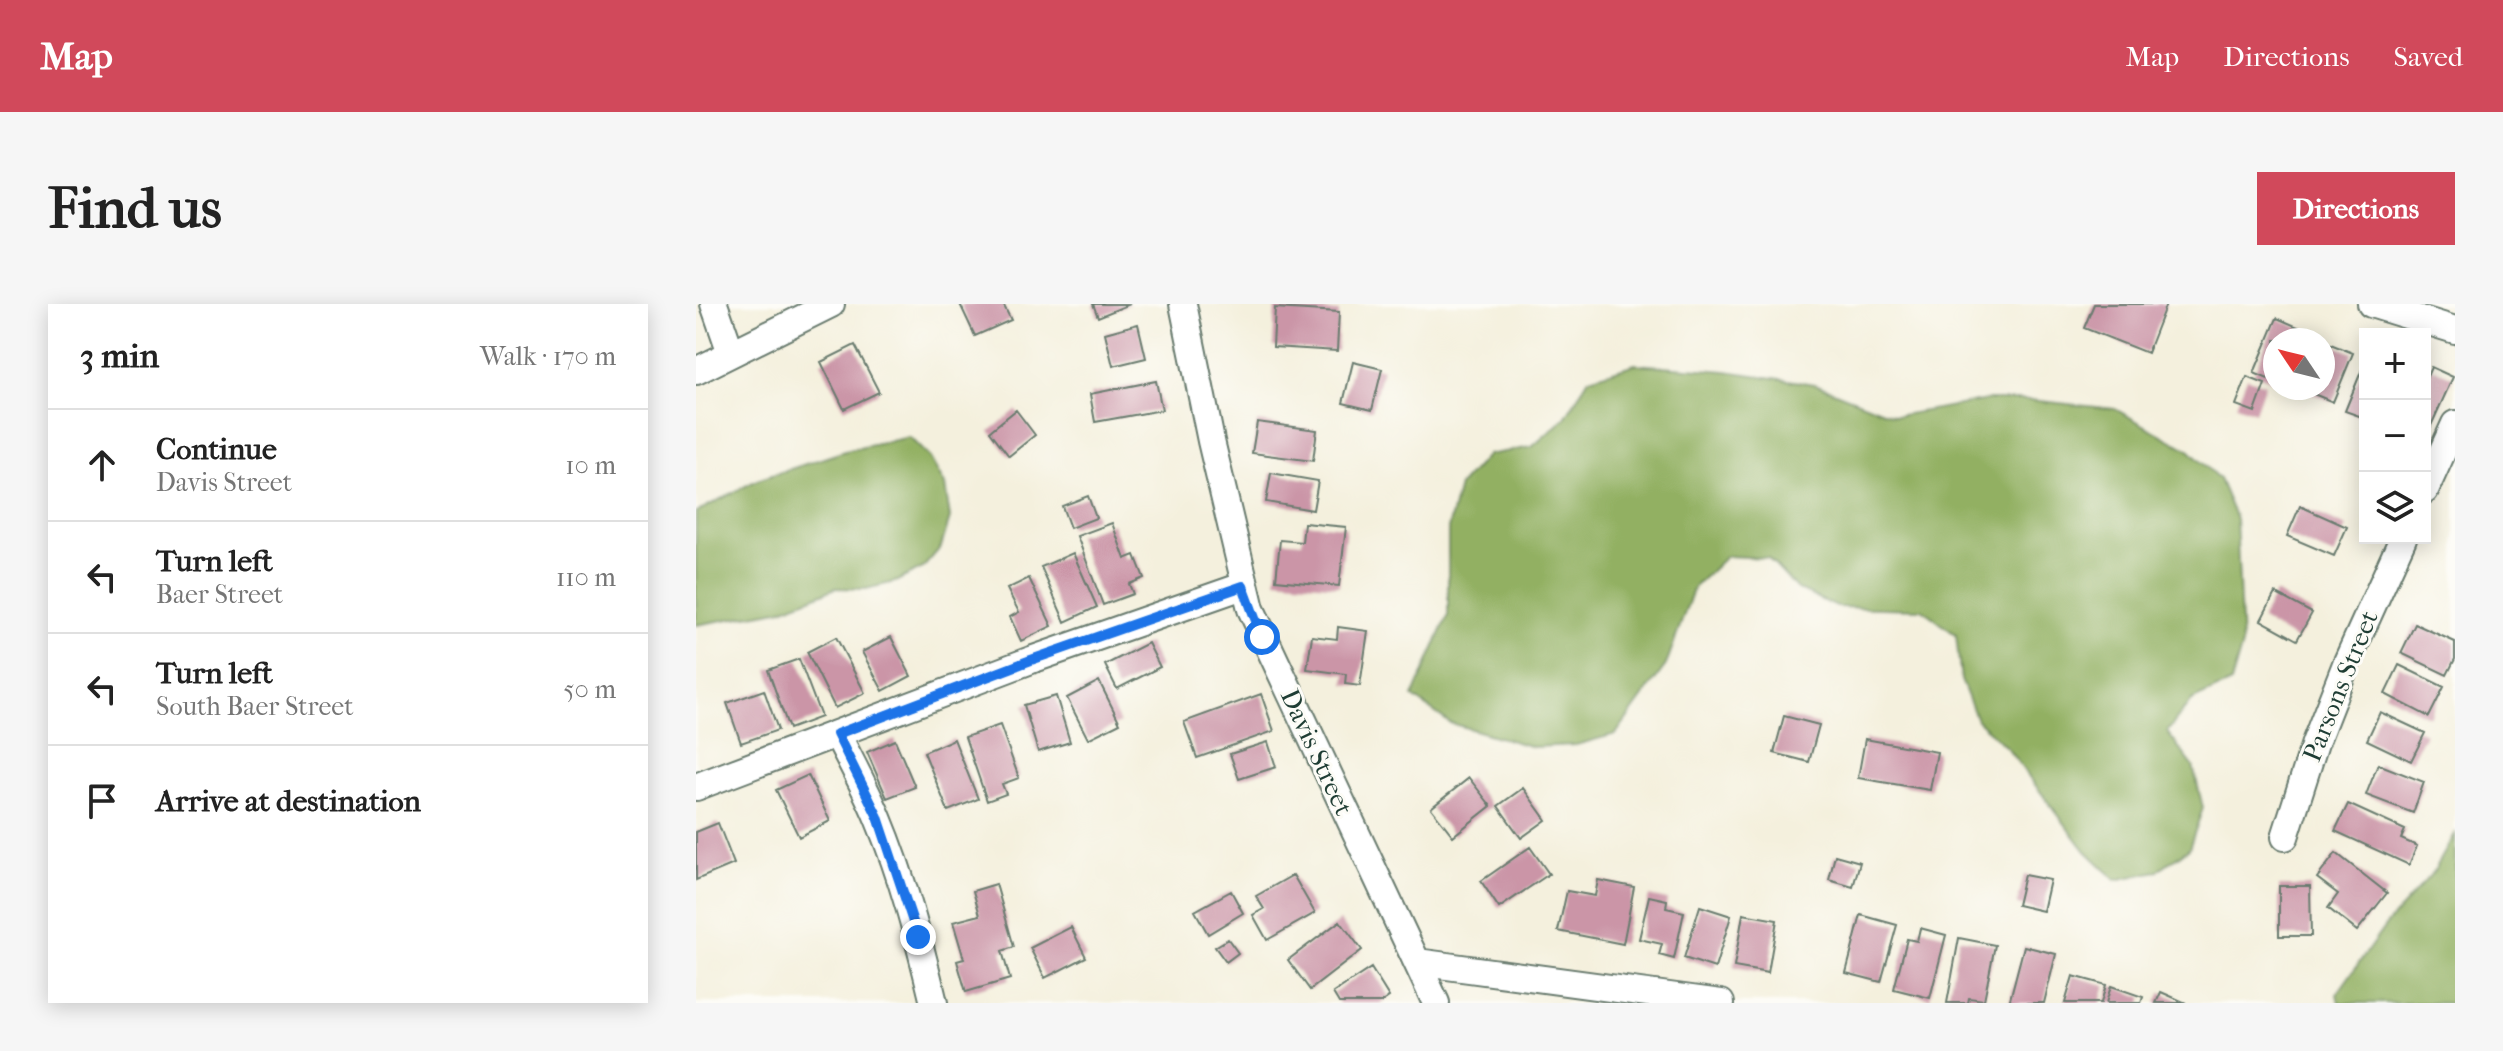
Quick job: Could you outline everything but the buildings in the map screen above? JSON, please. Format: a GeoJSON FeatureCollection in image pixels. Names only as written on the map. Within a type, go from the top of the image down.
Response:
{"type":"FeatureCollection","features":[{"type":"Feature","properties":{"kind":"street"},"geometry":{"type":"LineString","coordinates":[[714,304],[731,353]]}},
{"type":"Feature","properties":{"kind":"street"},"geometry":{"type":"LineString","coordinates":[[696,371],[831,304]]}},
{"type":"Feature","properties":{"kind":"street","name":"Davis Street"},"geometry":{"type":"LineString","coordinates":[[1183,304],[1243,586],[1262,637],[1436,1003]]}},
{"type":"Feature","properties":{"kind":"street"},"geometry":{"type":"LineString","coordinates":[[2371,304],[2455,330]]}},
{"type":"Feature","properties":{"kind":"street"},"geometry":{"type":"LineString","coordinates":[[2431,477],[2455,424]]}},
{"type":"Feature","properties":{"kind":"street","name":"Parsons Street"},"geometry":{"type":"LineString","coordinates":[[2285,837],[2320,730],[2400,544]]}},
{"type":"Feature","properties":{"kind":"street"},"geometry":{"type":"LineString","coordinates":[[696,787],[1031,660],[1243,586]]}},
{"type":"Feature","properties":{"kind":"street"},"geometry":{"type":"LineString","coordinates":[[837,734],[878,817],[892,855],[918,937],[934,1003]]}},
{"type":"Feature","properties":{"kind":"street"},"geometry":{"type":"LineString","coordinates":[[1417,962],[1721,1003]]}},
{"type":"Feature","properties":{"kind":"green space"},"geometry":{"type":"Polygon","coordinates":[[[1635,364],[1726,371],[1815,384],[1896,416],[1988,400],[2030,400],[2115,409],[2189,450],[2219,479],[2236,519],[2242,645],[2231,683],[2191,701],[2167,732],[2193,766],[2203,808],[2189,848],[2157,871],[2116,880],[2086,851],[2006,747],[1977,720],[1961,680],[1956,635],[1922,609],[1837,607],[1797,589],[1768,558],[1726,556],[1694,587],[1666,665],[1616,734],[1576,745],[1533,747],[1450,723],[1413,697],[1448,616],[1448,529],[1459,486],[1487,455],[1532,447],[1565,418],[1589,378],[1635,364]]]}},
{"type":"Feature","properties":{"kind":"green space"},"geometry":{"type":"Polygon","coordinates":[[[909,437],[930,458],[945,485],[950,518],[941,547],[923,568],[895,582],[866,589],[836,588],[779,610],[696,625],[696,512],[757,480],[845,451],[909,437]]]}},
{"type":"Feature","properties":{"kind":"green space"},"geometry":{"type":"Polygon","coordinates":[[[2455,834],[2455,1003],[2339,1003],[2337,994],[2385,926],[2434,871],[2455,834]]]}},
{"type":"Feature","properties":{"kind":"route"},"geometry":{"type":"LineString","coordinates":[[918,937],[878,817],[837,734],[1031,660],[1243,586],[1262,637]]}}]}
